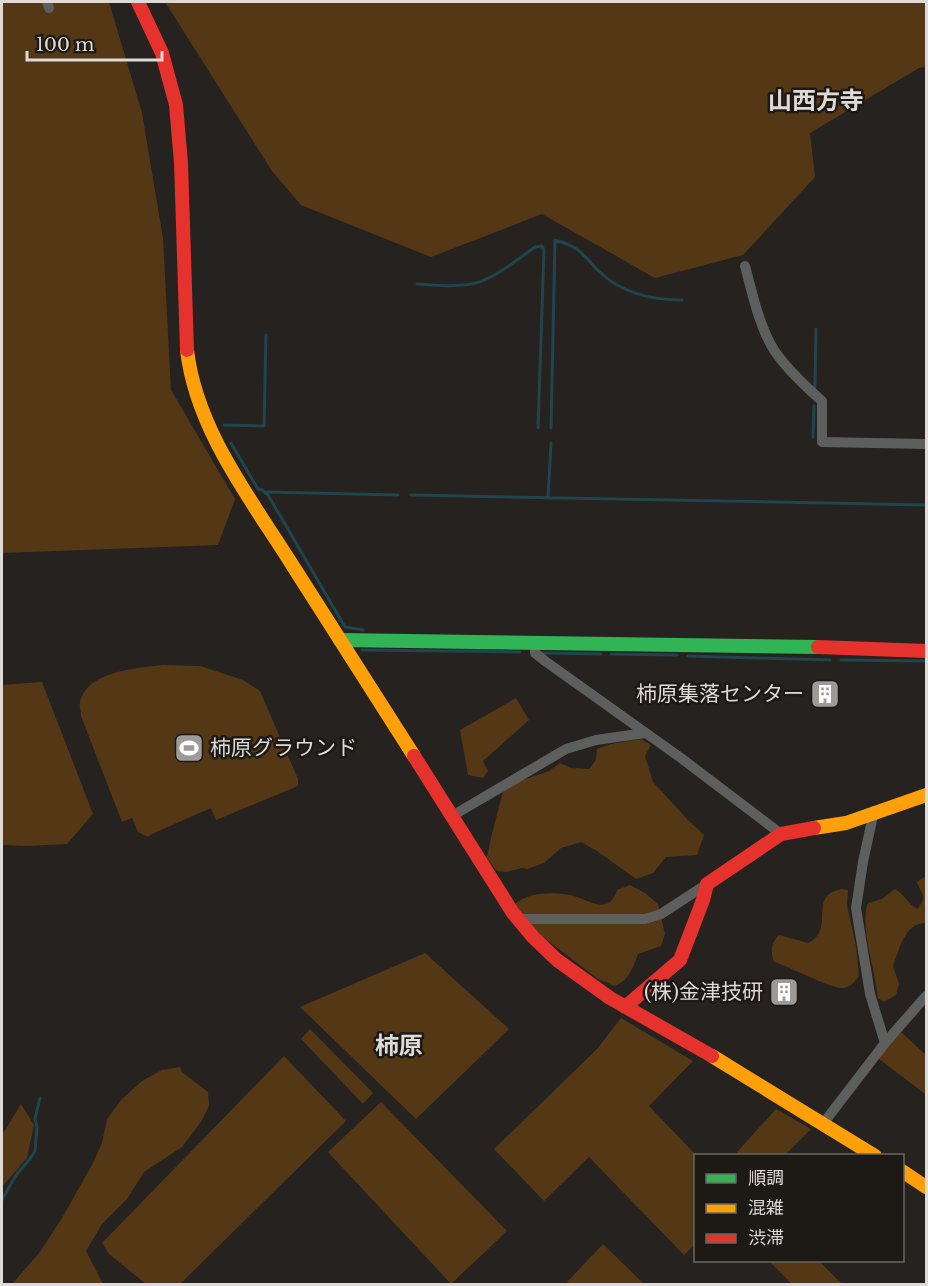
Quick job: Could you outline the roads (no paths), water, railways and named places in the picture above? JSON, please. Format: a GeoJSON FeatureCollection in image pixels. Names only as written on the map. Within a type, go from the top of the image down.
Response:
{"type":"FeatureCollection","features":[{"type":"Feature","properties":{"kind":"street"},"geometry":{"type":"LineString","coordinates":[[138,2],[162,53],[176,105],[181,163],[190,375],[212,433],[242,485],[452,816],[518,919],[567,967],[625,1007],[722,1062],[822,1125],[873,1154]]}},
{"type":"Feature","properties":{"kind":"street"},"geometry":{"type":"LineString","coordinates":[[745,266],[755,303],[772,346],[802,384],[822,401],[822,442],[927,444]]}},
{"type":"Feature","properties":{"kind":"street"},"geometry":{"type":"LineString","coordinates":[[340,640],[840,647],[927,651]]}},
{"type":"Feature","properties":{"kind":"street"},"geometry":{"type":"LineString","coordinates":[[535,644],[535,653],[545,661],[681,758],[781,834]]}},
{"type":"Feature","properties":{"kind":"street"},"geometry":{"type":"LineString","coordinates":[[452,816],[566,749],[596,740],[645,733]]}},
{"type":"Feature","properties":{"kind":"street"},"geometry":{"type":"LineString","coordinates":[[518,919],[645,919],[661,914],[781,834],[846,823],[874,811],[927,795]]}},
{"type":"Feature","properties":{"kind":"street"},"geometry":{"type":"LineString","coordinates":[[874,811],[856,908],[870,994],[885,1043]]}},
{"type":"Feature","properties":{"kind":"street"},"geometry":{"type":"LineString","coordinates":[[625,1007],[680,960],[704,900],[707,884]]}},
{"type":"Feature","properties":{"kind":"street"},"geometry":{"type":"LineString","coordinates":[[822,1125],[885,1043],[927,996]]}},
{"type":"Feature","properties":{"kind":"street"},"geometry":{"type":"LineString","coordinates":[[904,1173],[927,1186]]}},
{"type":"Feature","properties":{"kind":"waterway"},"geometry":{"type":"LineString","coordinates":[[551,428],[555,240],[578,250],[603,275],[621,287],[640,295],[682,300]]}},
{"type":"Feature","properties":{"kind":"waterway"},"geometry":{"type":"LineString","coordinates":[[417,284],[456,286],[479,282],[501,271],[535,247],[542,246],[544,250],[538,428]]}},
{"type":"Feature","properties":{"kind":"waterway"},"geometry":{"type":"LineString","coordinates":[[815,387],[816,329]]}},
{"type":"Feature","properties":{"kind":"waterway"},"geometry":{"type":"LineString","coordinates":[[224,425],[264,426],[266,335]]}},
{"type":"Feature","properties":{"kind":"waterway"},"geometry":{"type":"LineString","coordinates":[[813,437],[814,406]]}},
{"type":"Feature","properties":{"kind":"waterway"},"geometry":{"type":"LineString","coordinates":[[231,443],[258,489],[268,495],[345,627],[363,630]]}},
{"type":"Feature","properties":{"kind":"waterway"},"geometry":{"type":"LineString","coordinates":[[548,498],[551,443]]}},
{"type":"Feature","properties":{"kind":"waterway"},"geometry":{"type":"LineString","coordinates":[[267,492],[398,495]]}},
{"type":"Feature","properties":{"kind":"waterway"},"geometry":{"type":"LineString","coordinates":[[411,495],[926,505]]}},
{"type":"Feature","properties":{"kind":"waterway"},"geometry":{"type":"LineString","coordinates":[[362,650],[520,652]]}},
{"type":"Feature","properties":{"kind":"waterway"},"geometry":{"type":"LineString","coordinates":[[543,653],[601,654]]}},
{"type":"Feature","properties":{"kind":"waterway"},"geometry":{"type":"LineString","coordinates":[[611,654],[677,655]]}},
{"type":"Feature","properties":{"kind":"waterway"},"geometry":{"type":"LineString","coordinates":[[688,656],[830,660]]}},
{"type":"Feature","properties":{"kind":"waterway"},"geometry":{"type":"LineString","coordinates":[[841,660],[926,661]]}},
{"type":"Feature","properties":{"kind":"waterway"},"geometry":{"type":"LineString","coordinates":[[2,1200],[16,1175],[35,1151],[37,1127],[35,1119],[40,1098]]}},
{"type":"Feature","properties":{"kind":"place","name":"柿原集落センター"},"geometry":{"type":"Point","coordinates":[825,694]}},
{"type":"Feature","properties":{"kind":"place","name":"柿原グラウンド"},"geometry":{"type":"Point","coordinates":[189,748]}},
{"type":"Feature","properties":{"kind":"place","name":"(株)金津技研"},"geometry":{"type":"Point","coordinates":[784,992]}},
{"type":"Feature","properties":{"kind":"district","name":"山西方寺"},"geometry":{"type":"Point","coordinates":[816,101]}},
{"type":"Feature","properties":{"kind":"district","name":"柿原"},"geometry":{"type":"Point","coordinates":[399,1046]}}]}
